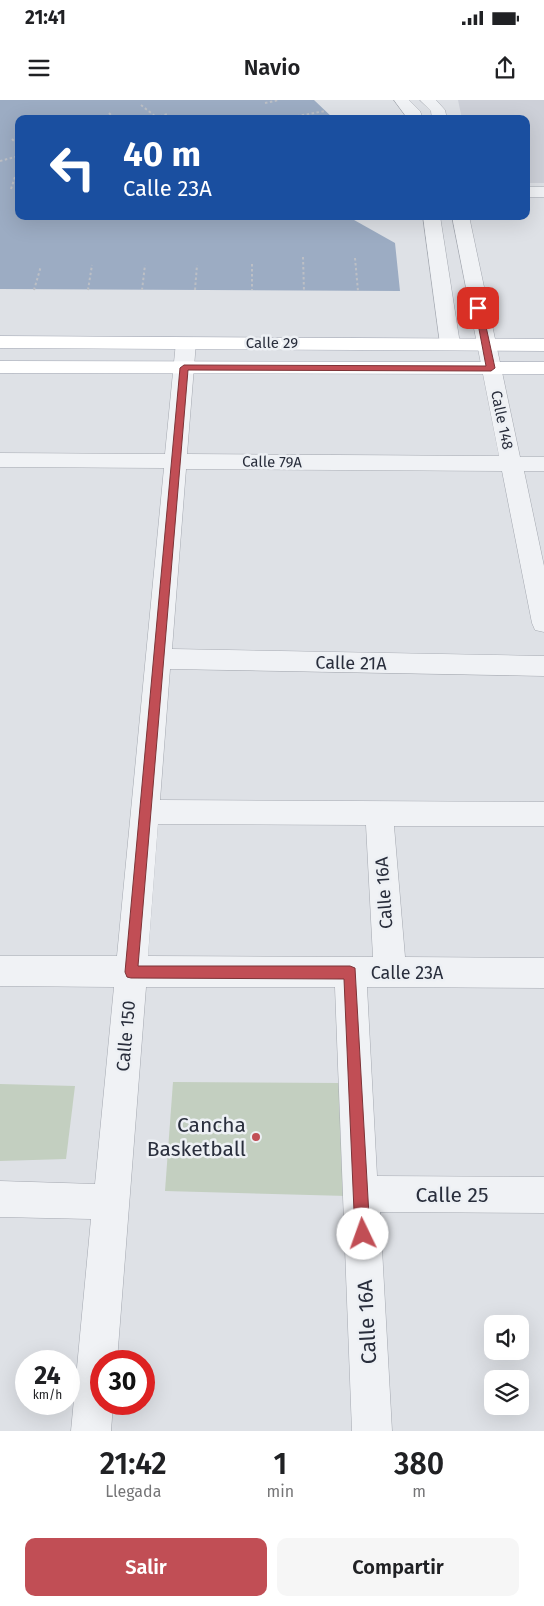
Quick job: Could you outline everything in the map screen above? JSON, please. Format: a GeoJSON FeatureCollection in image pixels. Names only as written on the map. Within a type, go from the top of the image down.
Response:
{"type":"FeatureCollection","features":[{"type":"Feature","properties":{"kind":"main road","name":"Calle 29"},"geometry":{"type":"LineString","coordinates":[[0,342],[185,355],[491,368],[544,368]]}},
{"type":"Feature","properties":{"kind":"main road","name":"Calle 29"},"geometry":{"type":"LineString","coordinates":[[0,367],[185,355],[450,344],[544,344]]}},
{"type":"Feature","properties":{"kind":"street"},"geometry":{"type":"LineString","coordinates":[[400,100],[414,115]]}},
{"type":"Feature","properties":{"kind":"street"},"geometry":{"type":"LineString","coordinates":[[427,100],[438,110],[439,115]]}},
{"type":"Feature","properties":{"kind":"street"},"geometry":{"type":"LineString","coordinates":[[530,192],[544,192]]}},
{"type":"Feature","properties":{"kind":"street"},"geometry":{"type":"LineString","coordinates":[[450,344],[432,223],[461,223]]}},
{"type":"Feature","properties":{"kind":"street","name":"Calle 148"},"geometry":{"type":"LineString","coordinates":[[461,223],[544,623]]}},
{"type":"Feature","properties":{"kind":"street"},"geometry":{"type":"LineString","coordinates":[[440,276],[471,273]]}},
{"type":"Feature","properties":{"kind":"street","name":"Calle 150"},"geometry":{"type":"LineString","coordinates":[[91,1431],[185,355]]}},
{"type":"Feature","properties":{"kind":"street","name":"Calle 79A"},"geometry":{"type":"LineString","coordinates":[[0,460],[544,464]]}},
{"type":"Feature","properties":{"kind":"street","name":"Calle 21A"},"geometry":{"type":"LineString","coordinates":[[158,659],[544,666]]}},
{"type":"Feature","properties":{"kind":"street"},"geometry":{"type":"LineString","coordinates":[[145,812],[544,814]]}},
{"type":"Feature","properties":{"kind":"street","name":"Calle 16A"},"geometry":{"type":"LineString","coordinates":[[379,813],[390,973]]}},
{"type":"Feature","properties":{"kind":"street","name":"Calle 23A"},"geometry":{"type":"LineString","coordinates":[[0,972],[544,973]]}},
{"type":"Feature","properties":{"kind":"street","name":"Calle 16A"},"geometry":{"type":"LineString","coordinates":[[350,973],[372,1431]]}},
{"type":"Feature","properties":{"kind":"street","name":"Calle 25"},"geometry":{"type":"LineString","coordinates":[[361,1194],[544,1195]]}},
{"type":"Feature","properties":{"kind":"street"},"geometry":{"type":"LineString","coordinates":[[0,1199],[111,1202]]}},
{"type":"Feature","properties":{"kind":"path"},"geometry":{"type":"LineString","coordinates":[[265,103],[279,100]]}},
{"type":"Feature","properties":{"kind":"path"},"geometry":{"type":"LineString","coordinates":[[141,105],[154,115]]}},
{"type":"Feature","properties":{"kind":"path"},"geometry":{"type":"LineString","coordinates":[[303,115],[325,111]]}},
{"type":"Feature","properties":{"kind":"path"},"geometry":{"type":"LineString","coordinates":[[164,115],[168,114]]}},
{"type":"Feature","properties":{"kind":"path"},"geometry":{"type":"LineString","coordinates":[[12,139],[15,142]]}},
{"type":"Feature","properties":{"kind":"path"},"geometry":{"type":"LineString","coordinates":[[0,161],[15,157]]}},
{"type":"Feature","properties":{"kind":"path"},"geometry":{"type":"LineString","coordinates":[[11,188],[15,178]]}},
{"type":"Feature","properties":{"kind":"path"},"geometry":{"type":"LineString","coordinates":[[303,257],[304,290]]}},
{"type":"Feature","properties":{"kind":"path"},"geometry":{"type":"LineString","coordinates":[[355,258],[358,291]]}},
{"type":"Feature","properties":{"kind":"path"},"geometry":{"type":"LineString","coordinates":[[252,264],[252,290]]}},
{"type":"Feature","properties":{"kind":"path"},"geometry":{"type":"LineString","coordinates":[[88,290],[92,265]]}},
{"type":"Feature","properties":{"kind":"path"},"geometry":{"type":"LineString","coordinates":[[142,290],[146,265]]}},
{"type":"Feature","properties":{"kind":"path"},"geometry":{"type":"LineString","coordinates":[[195,290],[197,265]]}},
{"type":"Feature","properties":{"kind":"path"},"geometry":{"type":"LineString","coordinates":[[34,290],[41,266]]}},
{"type":"Feature","properties":{"kind":"shaded area"},"geometry":{"type":"Polygon","coordinates":[[[458,100],[544,100],[544,183],[530,183],[530,115],[461,115],[458,100]]]}},
{"type":"Feature","properties":{"kind":"green space","name":"Cancha Basketball"},"geometry":{"type":"Polygon","coordinates":[[[173,1082],[340,1083],[347,1196],[165,1191],[173,1082]]]}},
{"type":"Feature","properties":{"kind":"green space"},"geometry":{"type":"Polygon","coordinates":[[[0,1084],[75,1086],[66,1159],[0,1161],[0,1084]]]}},
{"type":"Feature","properties":{"kind":"water"},"geometry":{"type":"Polygon","coordinates":[[[0,100],[314,100],[330,115],[15,115],[15,220],[354,220],[395,243],[400,291],[0,289],[0,100]]]}},
{"type":"Feature","properties":{"kind":"place","name":"Cancha Basketball"},"geometry":{"type":"Point","coordinates":[256,1137]}},
{"type":"Feature","properties":{"kind":"route"},"geometry":{"type":"LineString","coordinates":[[363,1234],[350,973],[131,972],[184,368],[491,368],[478,308]]}}]}
